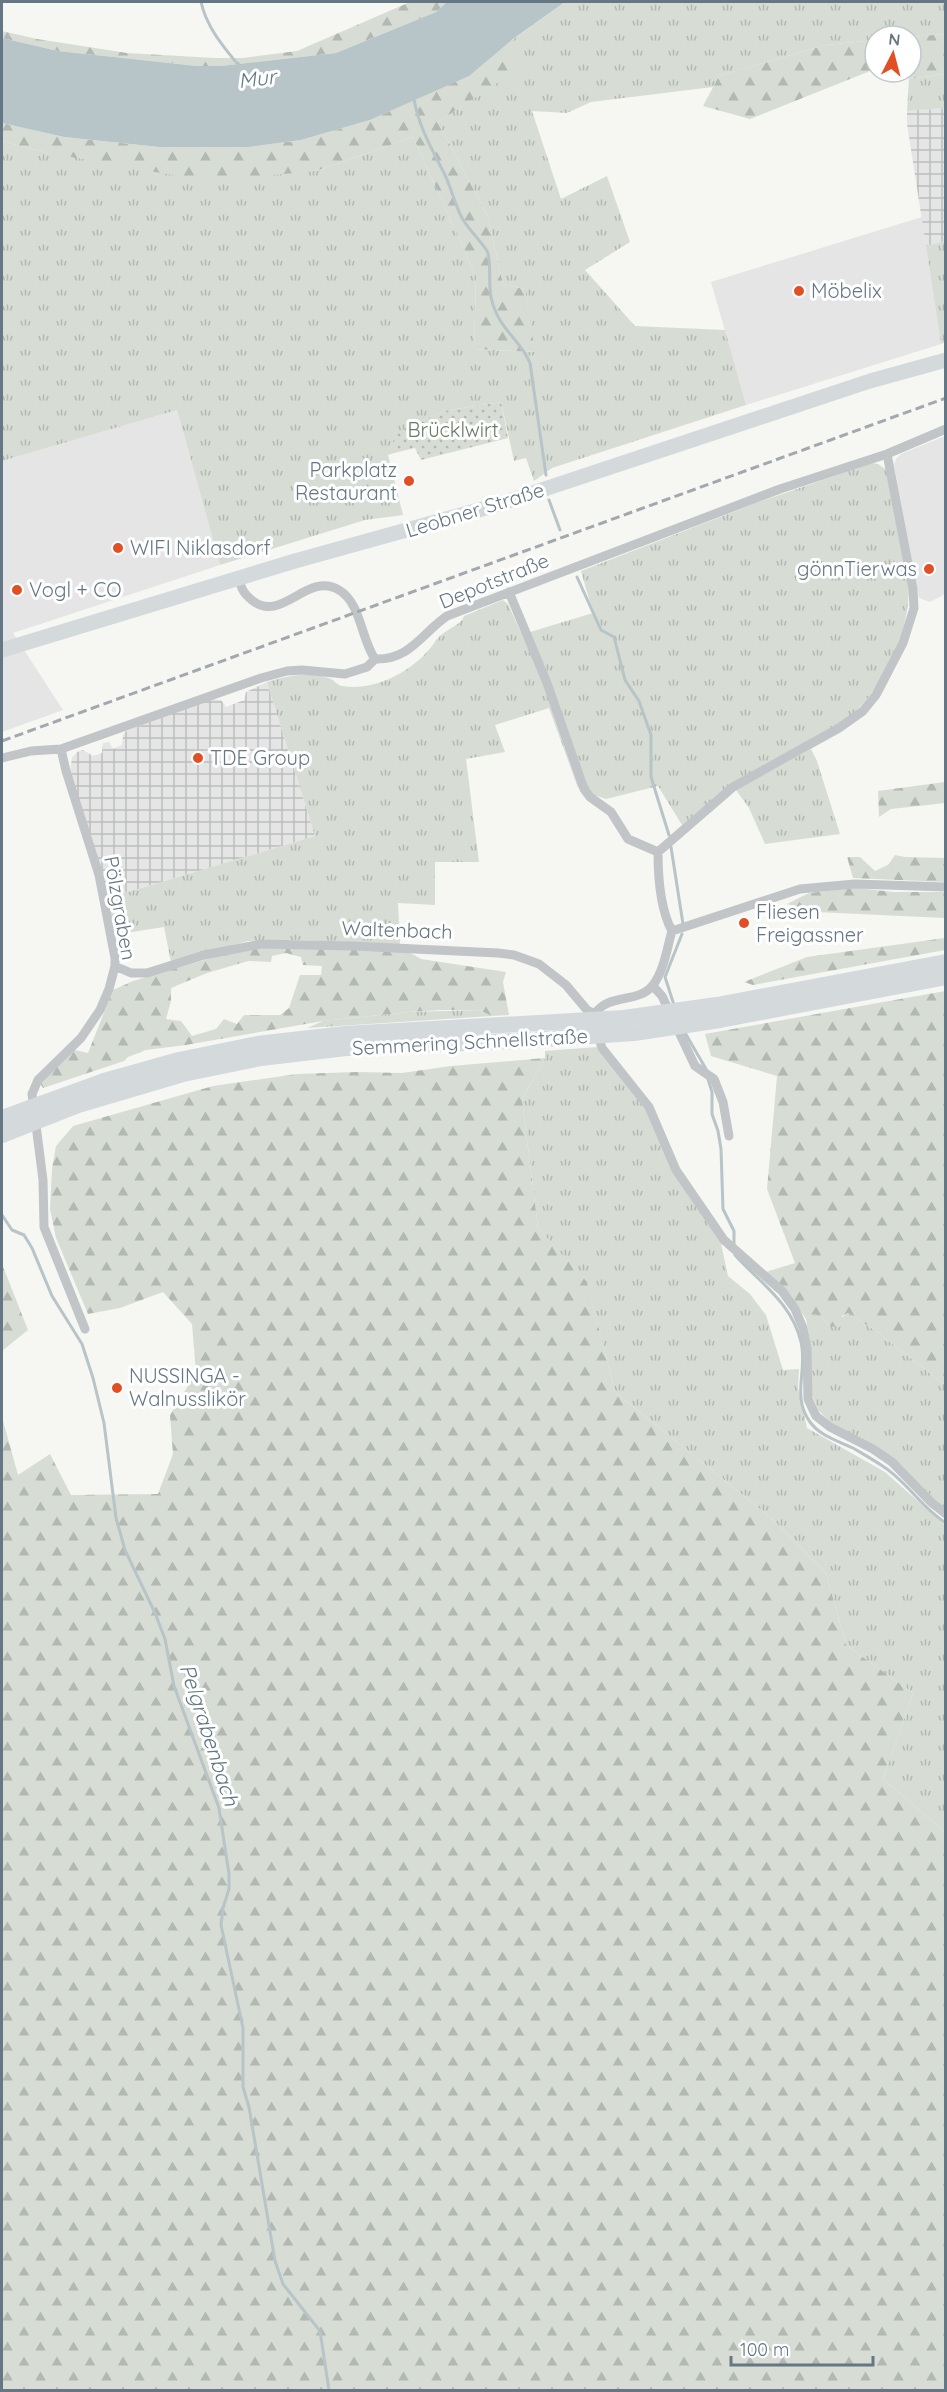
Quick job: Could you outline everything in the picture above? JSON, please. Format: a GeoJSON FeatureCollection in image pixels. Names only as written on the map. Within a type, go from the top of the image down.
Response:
{"type":"FeatureCollection","features":[{"type":"Feature","properties":{"kind":"highway","name":"Semmering Schnellstraße"},"geometry":{"type":"LineString","coordinates":[[718,1013],[945,962]]}},
{"type":"Feature","properties":{"kind":"highway","name":"Semmering Schnellstraße"},"geometry":{"type":"LineString","coordinates":[[2,1135],[78,1105],[183,1074],[261,1058],[515,1033],[624,1018],[718,1013],[945,977]]}},
{"type":"Feature","properties":{"kind":"highway","name":"Semmering Schnellstraße"},"geometry":{"type":"LineString","coordinates":[[2,1118],[104,1081],[179,1060],[257,1044],[345,1034],[515,1033]]}},
{"type":"Feature","properties":{"kind":"main road","name":"Leobner Straße"},"geometry":{"type":"LineString","coordinates":[[2,650],[239,578],[493,506],[848,388],[945,360]]}},
{"type":"Feature","properties":{"kind":"street","name":"Depotstraße"},"geometry":{"type":"LineString","coordinates":[[2,758],[30,751],[61,749],[261,678],[287,671],[345,674],[368,667],[375,659],[388,659],[405,653],[447,616],[780,489],[887,454],[945,429]]}},
{"type":"Feature","properties":{"kind":"street"},"geometry":{"type":"LineString","coordinates":[[887,454],[910,566],[914,608],[903,643],[876,695],[863,711],[839,728],[734,787],[658,852],[658,867],[667,922],[672,931],[662,966],[653,986],[639,994],[604,1004],[595,1014],[598,1041],[649,1107],[667,1153],[690,1192],[724,1240],[782,1292],[795,1309],[803,1328],[807,1348],[808,1398],[816,1416],[830,1428],[873,1449],[892,1462],[945,1514]]}},
{"type":"Feature","properties":{"kind":"street"},"geometry":{"type":"LineString","coordinates":[[239,578],[242,591],[262,607],[273,608],[316,587],[330,586],[339,590],[348,597],[368,650],[375,659]]}},
{"type":"Feature","properties":{"kind":"street"},"geometry":{"type":"LineString","coordinates":[[509,592],[547,683],[584,789],[590,797],[611,813],[628,839],[658,852]]}},
{"type":"Feature","properties":{"kind":"street","name":"Pölzgraben"},"geometry":{"type":"LineString","coordinates":[[61,749],[99,875],[115,966],[106,995],[88,1028],[47,1069],[38,1080],[32,1094],[43,1180],[44,1227],[85,1329]]}},
{"type":"Feature","properties":{"kind":"street"},"geometry":{"type":"LineString","coordinates":[[672,931],[800,889],[855,884],[945,887]]}},
{"type":"Feature","properties":{"kind":"street","name":"Waltenbach"},"geometry":{"type":"LineString","coordinates":[[115,966],[131,973],[147,973],[234,947],[261,944],[352,945],[498,953],[526,958],[553,973],[587,1010],[595,1014]]}},
{"type":"Feature","properties":{"kind":"street"},"geometry":{"type":"LineString","coordinates":[[653,986],[662,996],[695,1066],[714,1079],[723,1102],[729,1136]]}},
{"type":"Feature","properties":{"kind":"shaded area"},"geometry":{"type":"Polygon","coordinates":[[[945,108],[945,241],[926,246],[907,124],[907,111],[945,108]]]}},
{"type":"Feature","properties":{"kind":"shaded area"},"geometry":{"type":"Polygon","coordinates":[[[922,217],[941,344],[746,405],[711,282],[922,217]]]}},
{"type":"Feature","properties":{"kind":"shaded area"},"geometry":{"type":"Polygon","coordinates":[[[177,410],[220,565],[13,633],[63,710],[2,732],[2,461],[177,410]]]}},
{"type":"Feature","properties":{"kind":"shaded area"},"geometry":{"type":"Polygon","coordinates":[[[945,436],[945,594],[930,602],[919,598],[894,465],[901,454],[945,436]]]}},
{"type":"Feature","properties":{"kind":"shaded area"},"geometry":{"type":"Polygon","coordinates":[[[267,682],[315,836],[108,898],[70,771],[72,758],[77,752],[83,750],[93,756],[102,753],[103,743],[109,742],[113,749],[122,745],[126,731],[212,699],[221,700],[226,707],[244,700],[246,692],[267,682]]]}},
{"type":"Feature","properties":{"kind":"green space"},"geometry":{"type":"Polygon","coordinates":[[[410,2],[447,2],[436,12],[336,53],[221,66],[197,66],[58,51],[2,38],[2,31],[37,39],[127,53],[243,58],[297,51],[410,2]]]}},
{"type":"Feature","properties":{"kind":"green space"},"geometry":{"type":"Polygon","coordinates":[[[565,2],[945,2],[945,34],[923,36],[923,24],[863,24],[863,41],[825,45],[719,76],[713,87],[591,102],[567,113],[532,111],[561,199],[607,176],[630,242],[585,270],[635,326],[725,330],[746,405],[552,468],[534,481],[526,458],[514,461],[501,402],[444,411],[394,434],[394,453],[388,455],[403,515],[365,520],[220,565],[177,410],[2,461],[2,141],[43,152],[316,171],[413,137],[476,276],[474,349],[534,352],[525,289],[503,284],[488,217],[438,122],[522,66],[504,46],[565,2]]]}},
{"type":"Feature","properties":{"kind":"green space"},"geometry":{"type":"Polygon","coordinates":[[[945,34],[945,74],[923,77],[923,36],[945,34]]]}},
{"type":"Feature","properties":{"kind":"green space"},"geometry":{"type":"Polygon","coordinates":[[[863,41],[863,74],[750,119],[703,106],[719,76],[825,45],[863,41]]]}},
{"type":"Feature","properties":{"kind":"green space"},"geometry":{"type":"Polygon","coordinates":[[[504,46],[523,66],[438,122],[488,217],[503,284],[525,289],[535,352],[474,349],[476,276],[413,137],[316,171],[206,181],[43,152],[2,141],[2,123],[64,137],[159,147],[249,147],[301,140],[370,120],[468,76],[504,46]]]}},
{"type":"Feature","properties":{"kind":"green space"},"geometry":{"type":"Polygon","coordinates":[[[945,74],[945,108],[907,111],[909,84],[923,84],[923,77],[945,74]]]}},
{"type":"Feature","properties":{"kind":"green space"},"geometry":{"type":"Polygon","coordinates":[[[945,241],[946,342],[941,344],[926,246],[945,241]]]}},
{"type":"Feature","properties":{"kind":"green space","name":"Brücklwirt"},"geometry":{"type":"Polygon","coordinates":[[[501,402],[508,438],[421,460],[415,448],[394,453],[393,434],[444,411],[501,402]]]}},
{"type":"Feature","properties":{"kind":"green space"},"geometry":{"type":"Polygon","coordinates":[[[872,463],[888,471],[909,586],[905,622],[893,658],[863,704],[850,717],[731,784],[682,825],[658,786],[606,799],[594,795],[587,789],[530,632],[593,613],[581,571],[759,502],[872,463]]]}},
{"type":"Feature","properties":{"kind":"green space"},"geometry":{"type":"Polygon","coordinates":[[[503,600],[508,604],[541,677],[579,786],[578,788],[549,708],[495,725],[505,752],[466,759],[479,862],[435,862],[435,905],[398,903],[400,945],[299,940],[248,941],[171,962],[164,927],[113,935],[108,898],[315,836],[267,682],[290,676],[316,675],[331,679],[342,686],[376,684],[408,669],[427,652],[440,636],[460,622],[464,616],[503,600]]]}},
{"type":"Feature","properties":{"kind":"green space"},"geometry":{"type":"Polygon","coordinates":[[[811,749],[817,761],[840,834],[765,844],[749,808],[736,790],[811,749]]]}},
{"type":"Feature","properties":{"kind":"green space"},"geometry":{"type":"Polygon","coordinates":[[[945,782],[945,803],[891,809],[879,817],[878,791],[945,782]]]}},
{"type":"Feature","properties":{"kind":"green space"},"geometry":{"type":"Polygon","coordinates":[[[895,855],[945,858],[945,882],[853,878],[847,857],[860,857],[875,871],[888,865],[895,855]]]}},
{"type":"Feature","properties":{"kind":"green space"},"geometry":{"type":"Polygon","coordinates":[[[855,888],[894,892],[945,892],[945,918],[816,912],[787,904],[809,893],[855,888]]]}},
{"type":"Feature","properties":{"kind":"green space"},"geometry":{"type":"Polygon","coordinates":[[[945,938],[945,950],[753,985],[744,982],[807,957],[945,938]]]}},
{"type":"Feature","properties":{"kind":"green space"},"geometry":{"type":"Polygon","coordinates":[[[296,946],[405,950],[421,959],[506,972],[503,982],[509,1015],[492,1016],[479,1010],[442,1010],[323,1021],[146,1050],[124,1061],[43,1088],[40,1083],[68,1054],[75,1050],[88,1053],[113,990],[133,981],[241,949],[296,946]],[[286,953],[272,956],[271,962],[248,961],[207,973],[171,988],[171,1001],[166,1019],[181,1021],[192,1036],[216,1029],[224,1019],[237,1024],[244,1015],[280,1015],[289,1008],[300,975],[321,975],[322,966],[303,965],[301,957],[286,953]]]}},
{"type":"Feature","properties":{"kind":"green space"},"geometry":{"type":"Polygon","coordinates":[[[945,991],[945,1385],[876,1331],[848,1313],[842,1316],[840,1327],[829,1326],[821,1316],[813,1314],[806,1319],[791,1296],[766,1272],[795,1263],[767,1189],[777,1076],[711,1056],[705,1034],[945,991]]]}},
{"type":"Feature","properties":{"kind":"green space"},"geometry":{"type":"Polygon","coordinates":[[[479,1010],[492,1016],[307,1028],[323,1021],[409,1012],[479,1010]]]}},
{"type":"Feature","properties":{"kind":"green space"},"geometry":{"type":"Polygon","coordinates":[[[597,1047],[637,1094],[720,1239],[728,1276],[750,1294],[766,1315],[783,1370],[799,1369],[798,1388],[807,1428],[885,1472],[945,1525],[945,1832],[883,1779],[913,1693],[846,1645],[826,1573],[771,1518],[615,1392],[587,1283],[538,1228],[522,1099],[545,1058],[545,1051],[597,1047]]]}},
{"type":"Feature","properties":{"kind":"green space"},"geometry":{"type":"Polygon","coordinates":[[[545,1058],[522,1099],[538,1228],[587,1282],[615,1392],[771,1518],[826,1573],[846,1645],[913,1693],[883,1779],[945,1832],[945,2390],[2,2390],[2,1417],[18,1475],[50,1454],[71,1495],[158,1494],[173,1454],[170,1415],[196,1373],[192,1324],[163,1292],[120,1308],[88,1314],[56,1238],[50,1209],[52,1169],[56,1146],[73,1126],[213,1086],[297,1074],[402,1073],[451,1066],[545,1058]]]}},
{"type":"Feature","properties":{"kind":"green space"},"geometry":{"type":"Polygon","coordinates":[[[2,1264],[28,1330],[2,1351],[2,1264]]]}},
{"type":"Feature","properties":{"kind":"green space"},"geometry":{"type":"Polygon","coordinates":[[[848,1313],[876,1331],[945,1385],[945,1510],[901,1465],[888,1455],[831,1423],[819,1411],[810,1391],[810,1340],[806,1319],[813,1314],[821,1316],[829,1326],[848,1313]]]}},
{"type":"Feature","properties":{"kind":"water","name":"Mur"},"geometry":{"type":"Polygon","coordinates":[[[447,2],[565,2],[513,39],[469,76],[370,120],[301,140],[249,147],[159,147],[64,137],[2,123],[2,38],[58,51],[197,66],[221,66],[336,53],[436,12],[447,2]]]}},
{"type":"Feature","properties":{"kind":"waterway","name":"Mur"},"geometry":{"type":"LineString","coordinates":[[201,2],[211,28],[239,66]]}},
{"type":"Feature","properties":{"kind":"waterway"},"geometry":{"type":"LineString","coordinates":[[414,99],[422,127],[446,177],[459,212],[487,251],[490,292],[498,318],[530,363],[546,475]]}},
{"type":"Feature","properties":{"kind":"waterway"},"geometry":{"type":"LineString","coordinates":[[549,500],[560,530]]}},
{"type":"Feature","properties":{"kind":"waterway"},"geometry":{"type":"LineString","coordinates":[[577,577],[601,630],[614,637],[625,680],[639,701],[651,735],[651,777],[669,835]]}},
{"type":"Feature","properties":{"kind":"waterway"},"geometry":{"type":"LineString","coordinates":[[671,847],[683,924]]}},
{"type":"Feature","properties":{"kind":"waterway"},"geometry":{"type":"LineString","coordinates":[[674,1005],[665,977],[682,934]]}},
{"type":"Feature","properties":{"kind":"waterway"},"geometry":{"type":"LineString","coordinates":[[684,1031],[706,1069]]}},
{"type":"Feature","properties":{"kind":"waterway"},"geometry":{"type":"LineString","coordinates":[[708,1079],[712,1092],[712,1114],[721,1149],[723,1209],[734,1231],[734,1245]]}},
{"type":"Feature","properties":{"kind":"waterway","name":"Pelgrabenbach"},"geometry":{"type":"LineString","coordinates":[[2,1215],[12,1230],[24,1235],[32,1248],[52,1296],[82,1344],[104,1423],[116,1518],[125,1550],[165,1639],[174,1686],[219,1808],[229,1874],[229,1889],[221,1925],[243,2028],[243,2087],[249,2107],[275,2261],[283,2284],[320,2331],[329,2390]]}},
{"type":"Feature","properties":{"kind":"waterway"},"geometry":{"type":"LineString","coordinates":[[735,1255],[774,1294],[797,1328],[803,1352],[802,1402],[804,1412],[810,1422],[824,1435],[853,1448],[892,1473],[929,1510],[946,1523]]}},
{"type":"Feature","properties":{"kind":"railway"},"geometry":{"type":"LineString","coordinates":[[2,741],[946,398]]}},
{"type":"Feature","properties":{"kind":"place","name":"Möbelix"},"geometry":{"type":"Point","coordinates":[799,291]}},
{"type":"Feature","properties":{"kind":"place","name":"Parkplatz Restaurant"},"geometry":{"type":"Point","coordinates":[409,481]}},
{"type":"Feature","properties":{"kind":"place","name":"WIFI Niklasdorf"},"geometry":{"type":"Point","coordinates":[118,548]}},
{"type":"Feature","properties":{"kind":"place","name":"gönnTierwas"},"geometry":{"type":"Point","coordinates":[929,569]}},
{"type":"Feature","properties":{"kind":"place","name":"Vogl + CO"},"geometry":{"type":"Point","coordinates":[17,590]}},
{"type":"Feature","properties":{"kind":"place","name":"TDE Group"},"geometry":{"type":"Point","coordinates":[198,758]}},
{"type":"Feature","properties":{"kind":"place","name":"Fliesen Freigassner"},"geometry":{"type":"Point","coordinates":[744,923]}},
{"type":"Feature","properties":{"kind":"place","name":"NUSSINGA - Walnusslikör"},"geometry":{"type":"Point","coordinates":[117,1388]}}]}
